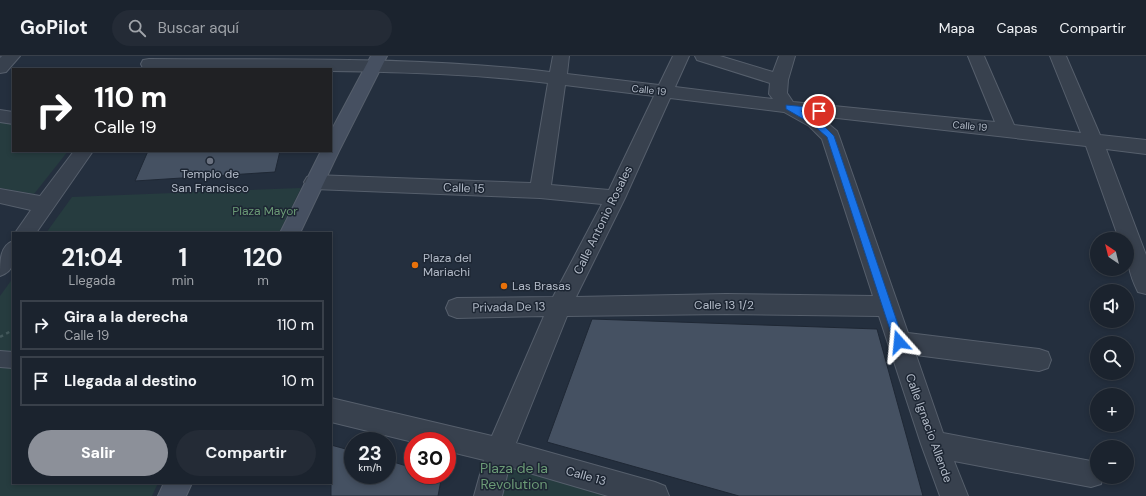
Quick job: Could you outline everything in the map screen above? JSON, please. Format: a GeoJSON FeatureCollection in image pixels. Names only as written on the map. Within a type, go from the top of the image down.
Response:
{"type":"FeatureCollection","features":[{"type":"Feature","properties":{"kind":"main road"},"geometry":{"type":"LineString","coordinates":[[332,146],[375,61]]}},
{"type":"Feature","properties":{"kind":"main road"},"geometry":{"type":"LineString","coordinates":[[290,232],[329,152]]}},
{"type":"Feature","properties":{"kind":"main road"},"geometry":{"type":"LineString","coordinates":[[172,496],[178,484]]}},
{"type":"Feature","properties":{"kind":"street"},"geometry":{"type":"LineString","coordinates":[[0,68],[12,56]]}},
{"type":"Feature","properties":{"kind":"street"},"geometry":{"type":"LineString","coordinates":[[540,191],[556,80],[561,56]]}},
{"type":"Feature","properties":{"kind":"street","name":"Calle Antonio Rosales"},"geometry":{"type":"LineString","coordinates":[[488,496],[499,451],[560,306],[615,198],[681,56]]}},
{"type":"Feature","properties":{"kind":"street"},"geometry":{"type":"LineString","coordinates":[[703,56],[779,80]]}},
{"type":"Feature","properties":{"kind":"street"},"geometry":{"type":"LineString","coordinates":[[787,56],[779,80],[778,94],[788,107]]}},
{"type":"Feature","properties":{"kind":"street"},"geometry":{"type":"LineString","coordinates":[[976,56],[1007,130]]}},
{"type":"Feature","properties":{"kind":"street"},"geometry":{"type":"LineString","coordinates":[[1058,56],[1094,142],[1146,285]]}},
{"type":"Feature","properties":{"kind":"street","name":"Calle 19"},"geometry":{"type":"LineString","coordinates":[[150,63],[375,61],[510,73],[556,80],[664,91],[788,107],[1007,130],[1094,142],[1146,147]]}},
{"type":"Feature","properties":{"kind":"street","name":"Calle Ignacio Allende"},"geometry":{"type":"LineString","coordinates":[[788,107],[815,122],[830,136],[934,444],[954,496]]}},
{"type":"Feature","properties":{"kind":"street"},"geometry":{"type":"LineString","coordinates":[[0,116],[12,118]]}},
{"type":"Feature","properties":{"kind":"street"},"geometry":{"type":"LineString","coordinates":[[26,232],[83,152]]}},
{"type":"Feature","properties":{"kind":"street","name":"Calle 15"},"geometry":{"type":"LineString","coordinates":[[314,182],[540,191],[615,198]]}},
{"type":"Feature","properties":{"kind":"street"},"geometry":{"type":"LineString","coordinates":[[0,196],[45,205]]}},
{"type":"Feature","properties":{"kind":"street"},"geometry":{"type":"LineString","coordinates":[[0,267],[12,250]]}},
{"type":"Feature","properties":{"kind":"street","name":"Calle 13 1/2"},"geometry":{"type":"LineString","coordinates":[[560,306],[734,304],[887,306]]}},
{"type":"Feature","properties":{"kind":"street","name":"Privada De 13"},"geometry":{"type":"LineString","coordinates":[[457,308],[560,306]]}},
{"type":"Feature","properties":{"kind":"street"},"geometry":{"type":"LineString","coordinates":[[899,342],[1039,360]]}},
{"type":"Feature","properties":{"kind":"street"},"geometry":{"type":"LineString","coordinates":[[0,359],[12,360]]}},
{"type":"Feature","properties":{"kind":"street","name":"Calle 13"},"geometry":{"type":"LineString","coordinates":[[332,410],[499,451],[655,496]]}},
{"type":"Feature","properties":{"kind":"street"},"geometry":{"type":"LineString","coordinates":[[934,444],[1090,474]]}},
{"type":"Feature","properties":{"kind":"path"},"geometry":{"type":"LineString","coordinates":[[0,337],[12,331]]}},
{"type":"Feature","properties":{"kind":"green space"},"geometry":{"type":"Polygon","coordinates":[[[0,122],[12,124],[12,152],[67,152],[34,194],[0,188],[0,122]]]}},
{"type":"Feature","properties":{"kind":"green space","name":"Plaza Mayor"},"geometry":{"type":"Polygon","coordinates":[[[301,188],[279,232],[47,232],[72,197],[301,188]]]}},
{"type":"Feature","properties":{"kind":"green space"},"geometry":{"type":"Polygon","coordinates":[[[12,279],[12,484],[158,484],[152,496],[0,496],[0,296],[12,279]]]}},
{"type":"Feature","properties":{"kind":"green space","name":"Plaza de la Revolution"},"geometry":{"type":"Polygon","coordinates":[[[499,451],[655,496],[488,496],[499,451]]]}},
{"type":"Feature","properties":{"kind":"building","name":"Templo de San Francisco"},"geometry":{"type":"Polygon","coordinates":[[[148,152],[280,152],[275,172],[135,181],[148,152]]]}},
{"type":"Feature","properties":{"kind":"building"},"geometry":{"type":"Polygon","coordinates":[[[592,319],[877,329],[923,496],[739,496],[547,442],[592,319]]]}},
{"type":"Feature","properties":{"kind":"building"},"geometry":{"type":"Polygon","coordinates":[[[332,445],[344,449],[344,484],[396,484],[396,463],[404,465],[404,484],[440,484],[438,496],[331,496],[332,445]]]}},
{"type":"Feature","properties":{"kind":"place","name":"Templo de San Francisco"},"geometry":{"type":"Point","coordinates":[210,161]}},
{"type":"Feature","properties":{"kind":"place","name":"Plaza del Mariachi"},"geometry":{"type":"Point","coordinates":[415,265]}},
{"type":"Feature","properties":{"kind":"place","name":"Las Brasas"},"geometry":{"type":"Point","coordinates":[504,286]}},
{"type":"Feature","properties":{"kind":"route"},"geometry":{"type":"LineString","coordinates":[[819,111],[788,107],[815,122],[830,136],[899,342]]}}]}
